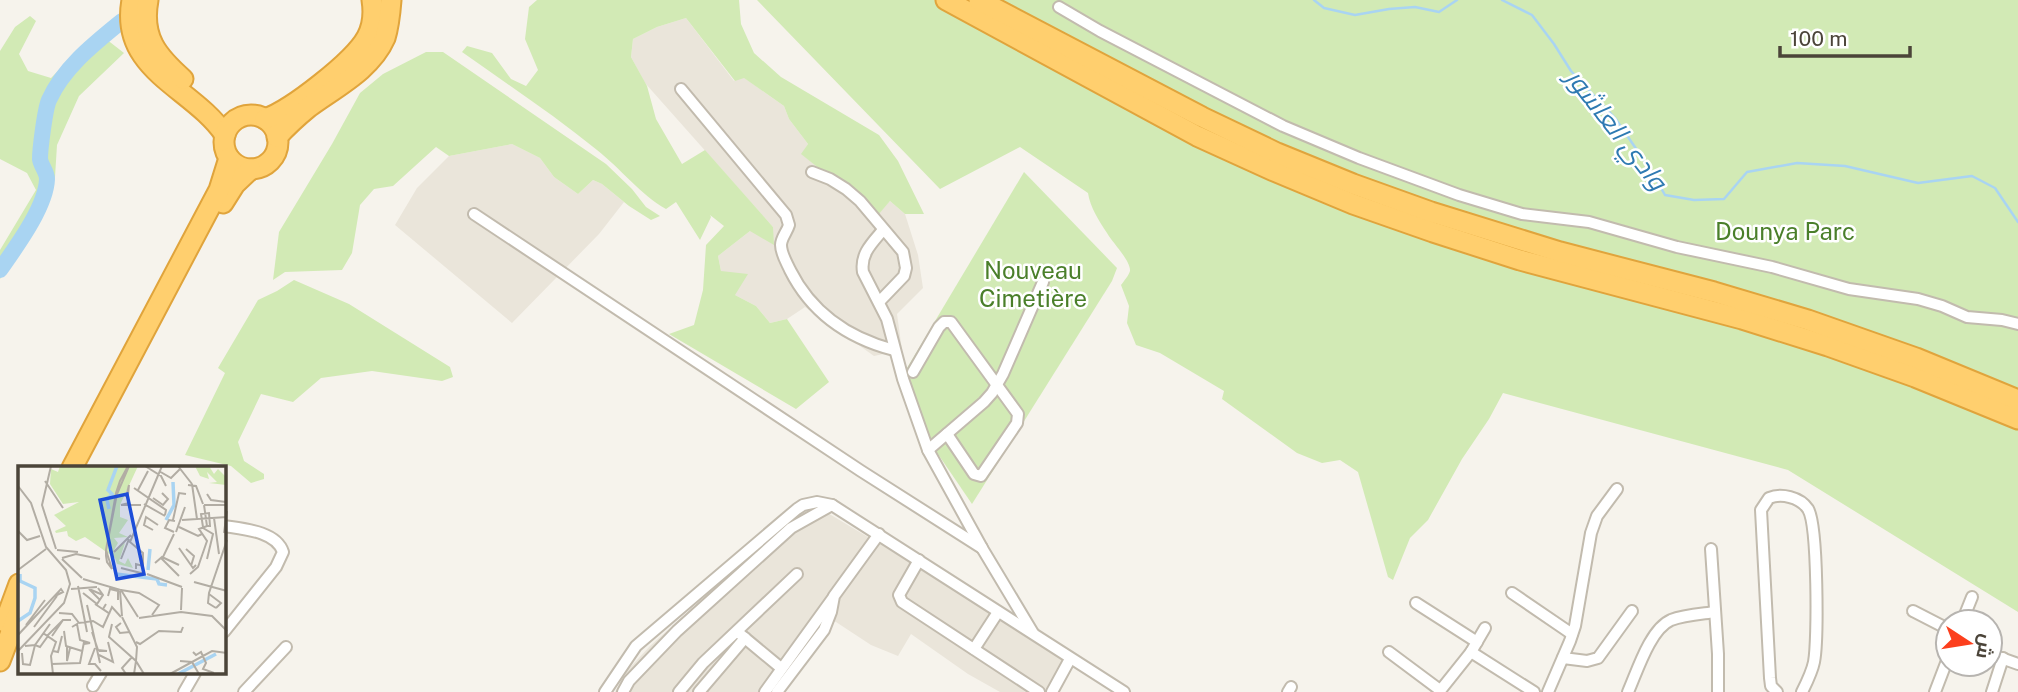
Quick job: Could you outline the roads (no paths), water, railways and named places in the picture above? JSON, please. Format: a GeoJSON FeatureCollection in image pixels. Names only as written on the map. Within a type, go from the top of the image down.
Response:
{"type":"FeatureCollection","features":[{"type":"Feature","properties":{"kind":"highway"},"geometry":{"type":"LineString","coordinates":[[132,0],[132,30],[143,57],[153,70],[206,111],[225,135]]}},
{"type":"Feature","properties":{"kind":"highway"},"geometry":{"type":"LineString","coordinates":[[148,0],[147,27],[159,56],[210,103],[237,119]]}},
{"type":"Feature","properties":{"kind":"highway"},"geometry":{"type":"LineString","coordinates":[[265,119],[288,108],[362,46],[370,32],[372,0]]}},
{"type":"Feature","properties":{"kind":"highway"},"geometry":{"type":"LineString","coordinates":[[277,136],[301,114],[368,63],[385,36],[391,0]]}},
{"type":"Feature","properties":{"kind":"highway"},"geometry":{"type":"LineString","coordinates":[[946,0],[1197,136],[1353,204],[1520,260],[1742,319],[1828,346],[1915,377],[2018,419]]}},
{"type":"Feature","properties":{"kind":"highway"},"geometry":{"type":"LineString","coordinates":[[979,0],[1214,123],[1277,153],[1353,184],[1444,217],[1560,252],[1714,292],[1808,320],[1916,358],[2018,400]]}},
{"type":"Feature","properties":{"kind":"highway"},"geometry":{"type":"LineString","coordinates":[[87,466],[227,195],[251,169],[270,160],[277,147],[277,136],[273,127],[265,119],[252,115],[237,119],[225,135],[225,150],[229,158],[238,165],[251,169]]}},
{"type":"Feature","properties":{"kind":"highway"},"geometry":{"type":"LineString","coordinates":[[73,466],[219,190],[229,158]]}},
{"type":"Feature","properties":{"kind":"highway"},"geometry":{"type":"LineString","coordinates":[[0,634],[18,587]]}},
{"type":"Feature","properties":{"kind":"highway"},"geometry":{"type":"LineString","coordinates":[[0,661],[18,614]]}},
{"type":"Feature","properties":{"kind":"street"},"geometry":{"type":"LineString","coordinates":[[1059,7],[1273,121],[1359,159],[1459,195],[1522,214],[1589,222],[1842,287],[1918,299],[1967,317],[2018,324]]}},
{"type":"Feature","properties":{"kind":"street"},"geometry":{"type":"LineString","coordinates":[[681,89],[786,215],[789,225],[781,248],[807,298],[820,312],[855,337],[894,350]]}},
{"type":"Feature","properties":{"kind":"street"},"geometry":{"type":"LineString","coordinates":[[812,172],[846,189],[860,201],[903,252],[906,268],[904,276],[879,302]]}},
{"type":"Feature","properties":{"kind":"street"},"geometry":{"type":"LineString","coordinates":[[474,214],[861,471],[982,548]]}},
{"type":"Feature","properties":{"kind":"street"},"geometry":{"type":"LineString","coordinates":[[883,230],[865,251],[862,265],[865,278],[887,319],[913,411],[928,450],[1035,636]]}},
{"type":"Feature","properties":{"kind":"street"},"geometry":{"type":"LineString","coordinates":[[928,450],[984,402],[997,385],[1043,282]]}},
{"type":"Feature","properties":{"kind":"street"},"geometry":{"type":"LineString","coordinates":[[913,372],[939,327],[944,322],[951,322],[1017,411],[1018,420],[984,474],[979,477],[974,474],[947,434]]}},
{"type":"Feature","properties":{"kind":"street"},"geometry":{"type":"LineString","coordinates":[[1548,692],[1572,634],[1591,533],[1597,516],[1617,489]]}},
{"type":"Feature","properties":{"kind":"street"},"geometry":{"type":"LineString","coordinates":[[1777,692],[1771,686],[1770,678],[1761,510],[1769,498],[1778,496],[1792,498],[1804,505],[1811,516],[1813,530],[1816,568],[1814,659],[1802,692]]}},
{"type":"Feature","properties":{"kind":"street"},"geometry":{"type":"LineString","coordinates":[[605,692],[636,646],[797,509],[817,502],[832,505],[879,534],[1124,692]]}},
{"type":"Feature","properties":{"kind":"street"},"geometry":{"type":"LineString","coordinates":[[622,692],[629,681],[677,631],[791,528],[832,505]]}},
{"type":"Feature","properties":{"kind":"street"},"geometry":{"type":"LineString","coordinates":[[226,526],[275,539],[281,545],[282,552],[276,567],[226,630]]}},
{"type":"Feature","properties":{"kind":"street"},"geometry":{"type":"LineString","coordinates":[[765,692],[879,534]]}},
{"type":"Feature","properties":{"kind":"street"},"geometry":{"type":"LineString","coordinates":[[1711,549],[1718,692]]}},
{"type":"Feature","properties":{"kind":"street"},"geometry":{"type":"LineString","coordinates":[[919,560],[899,595],[902,602],[1039,692]]}},
{"type":"Feature","properties":{"kind":"street"},"geometry":{"type":"LineString","coordinates":[[699,692],[741,635],[797,574]]}},
{"type":"Feature","properties":{"kind":"street"},"geometry":{"type":"LineString","coordinates":[[1511,593],[1572,634]]}},
{"type":"Feature","properties":{"kind":"street"},"geometry":{"type":"LineString","coordinates":[[776,692],[824,630],[834,596]]}},
{"type":"Feature","properties":{"kind":"street"},"geometry":{"type":"LineString","coordinates":[[1968,608],[1972,597]]}},
{"type":"Feature","properties":{"kind":"street"},"geometry":{"type":"LineString","coordinates":[[1416,603],[1534,692]]}},
{"type":"Feature","properties":{"kind":"street"},"geometry":{"type":"LineString","coordinates":[[974,649],[998,611]]}},
{"type":"Feature","properties":{"kind":"street"},"geometry":{"type":"LineString","coordinates":[[1563,658],[1587,661],[1598,657],[1632,611]]}},
{"type":"Feature","properties":{"kind":"street"},"geometry":{"type":"LineString","coordinates":[[1913,611],[1934,622]]}},
{"type":"Feature","properties":{"kind":"street"},"geometry":{"type":"LineString","coordinates":[[1628,692],[1661,626],[1675,619],[1715,612]]}},
{"type":"Feature","properties":{"kind":"street"},"geometry":{"type":"LineString","coordinates":[[1388,652],[1440,691],[1485,628]]}},
{"type":"Feature","properties":{"kind":"street"},"geometry":{"type":"LineString","coordinates":[[741,635],[781,668]]}},
{"type":"Feature","properties":{"kind":"street"},"geometry":{"type":"LineString","coordinates":[[679,692],[703,663],[741,635]]}},
{"type":"Feature","properties":{"kind":"street"},"geometry":{"type":"LineString","coordinates":[[244,692],[286,647]]}},
{"type":"Feature","properties":{"kind":"street"},"geometry":{"type":"LineString","coordinates":[[1052,692],[1070,659]]}},
{"type":"Feature","properties":{"kind":"street"},"geometry":{"type":"LineString","coordinates":[[93,686],[100,674]]}},
{"type":"Feature","properties":{"kind":"street"},"geometry":{"type":"LineString","coordinates":[[184,692],[194,674]]}},
{"type":"Feature","properties":{"kind":"waterway","name":"وادي العاشور"},"geometry":{"type":"LineString","coordinates":[[1314,0],[1324,8],[1355,15],[1415,7],[1439,12],[1457,0]]}},
{"type":"Feature","properties":{"kind":"waterway","name":"وادي العاشور"},"geometry":{"type":"LineString","coordinates":[[1502,0],[1532,15],[1571,71],[1615,118],[1665,195],[1694,200],[1724,199],[1747,172],[1797,163],[1845,166],[1918,183],[1972,176],[1995,188],[2018,222]]}},
{"type":"Feature","properties":{"kind":"waterway"},"geometry":{"type":"LineString","coordinates":[[0,270],[29,226],[45,190],[47,176],[40,159],[49,100],[72,66],[122,21]]}},
{"type":"Feature","properties":{"kind":"park label","name":"Dounya Parc"},"geometry":{"type":"Point","coordinates":[1785,231]}},
{"type":"Feature","properties":{"kind":"park label","name":"Nouveau Cimetière"},"geometry":{"type":"Point","coordinates":[1033,284]}}]}
